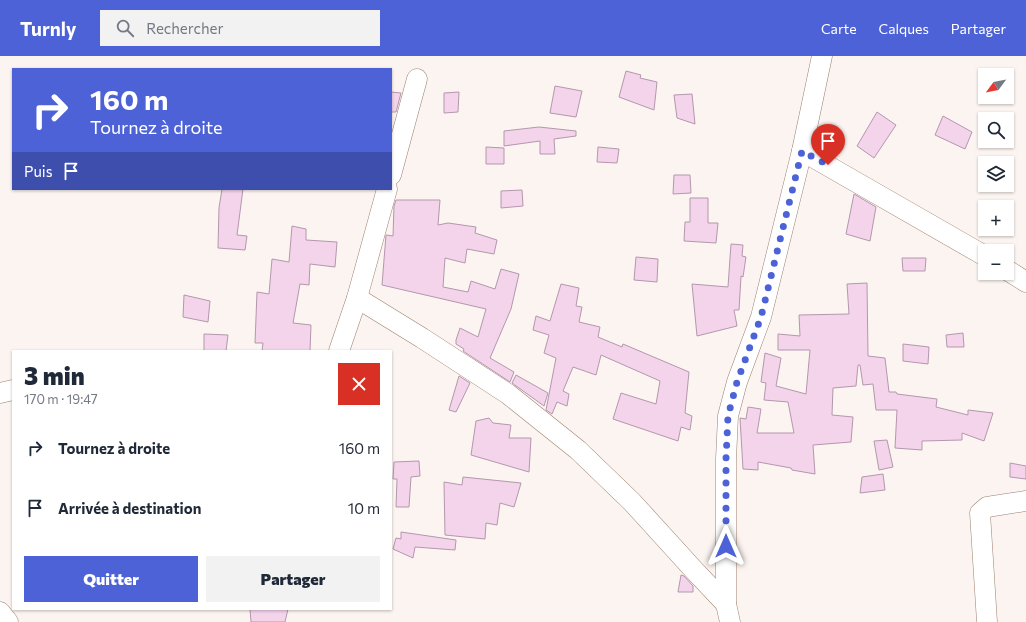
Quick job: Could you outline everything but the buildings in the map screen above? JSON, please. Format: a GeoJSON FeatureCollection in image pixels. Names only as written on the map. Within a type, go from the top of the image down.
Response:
{"type":"FeatureCollection","features":[{"type":"Feature","properties":{"kind":"street"},"geometry":{"type":"LineString","coordinates":[[728,613],[726,459],[728,416],[737,382],[761,317],[802,151],[822,56]]}},
{"type":"Feature","properties":{"kind":"street"},"geometry":{"type":"LineString","coordinates":[[392,171],[417,79]]}},
{"type":"Feature","properties":{"kind":"street"},"geometry":{"type":"LineString","coordinates":[[802,151],[978,252]]}},
{"type":"Feature","properties":{"kind":"street"},"geometry":{"type":"LineString","coordinates":[[339,350],[357,298],[387,190]]}},
{"type":"Feature","properties":{"kind":"street"},"geometry":{"type":"LineString","coordinates":[[1014,274],[1026,282]]}},
{"type":"Feature","properties":{"kind":"street"},"geometry":{"type":"LineString","coordinates":[[357,298],[508,394],[578,450],[632,502],[692,569],[728,613]]}},
{"type":"Feature","properties":{"kind":"street"},"geometry":{"type":"LineString","coordinates":[[0,393],[12,390]]}},
{"type":"Feature","properties":{"kind":"street"},"geometry":{"type":"LineString","coordinates":[[987,622],[980,513],[987,506],[1026,501]]}},
{"type":"Feature","properties":{"kind":"street"},"geometry":{"type":"LineString","coordinates":[[0,612],[8,622]]}},
{"type":"Feature","properties":{"kind":"route"},"geometry":{"type":"LineString","coordinates":[[726,546],[726,459],[728,416],[737,382],[761,317],[802,151],[828,165]]}}]}
